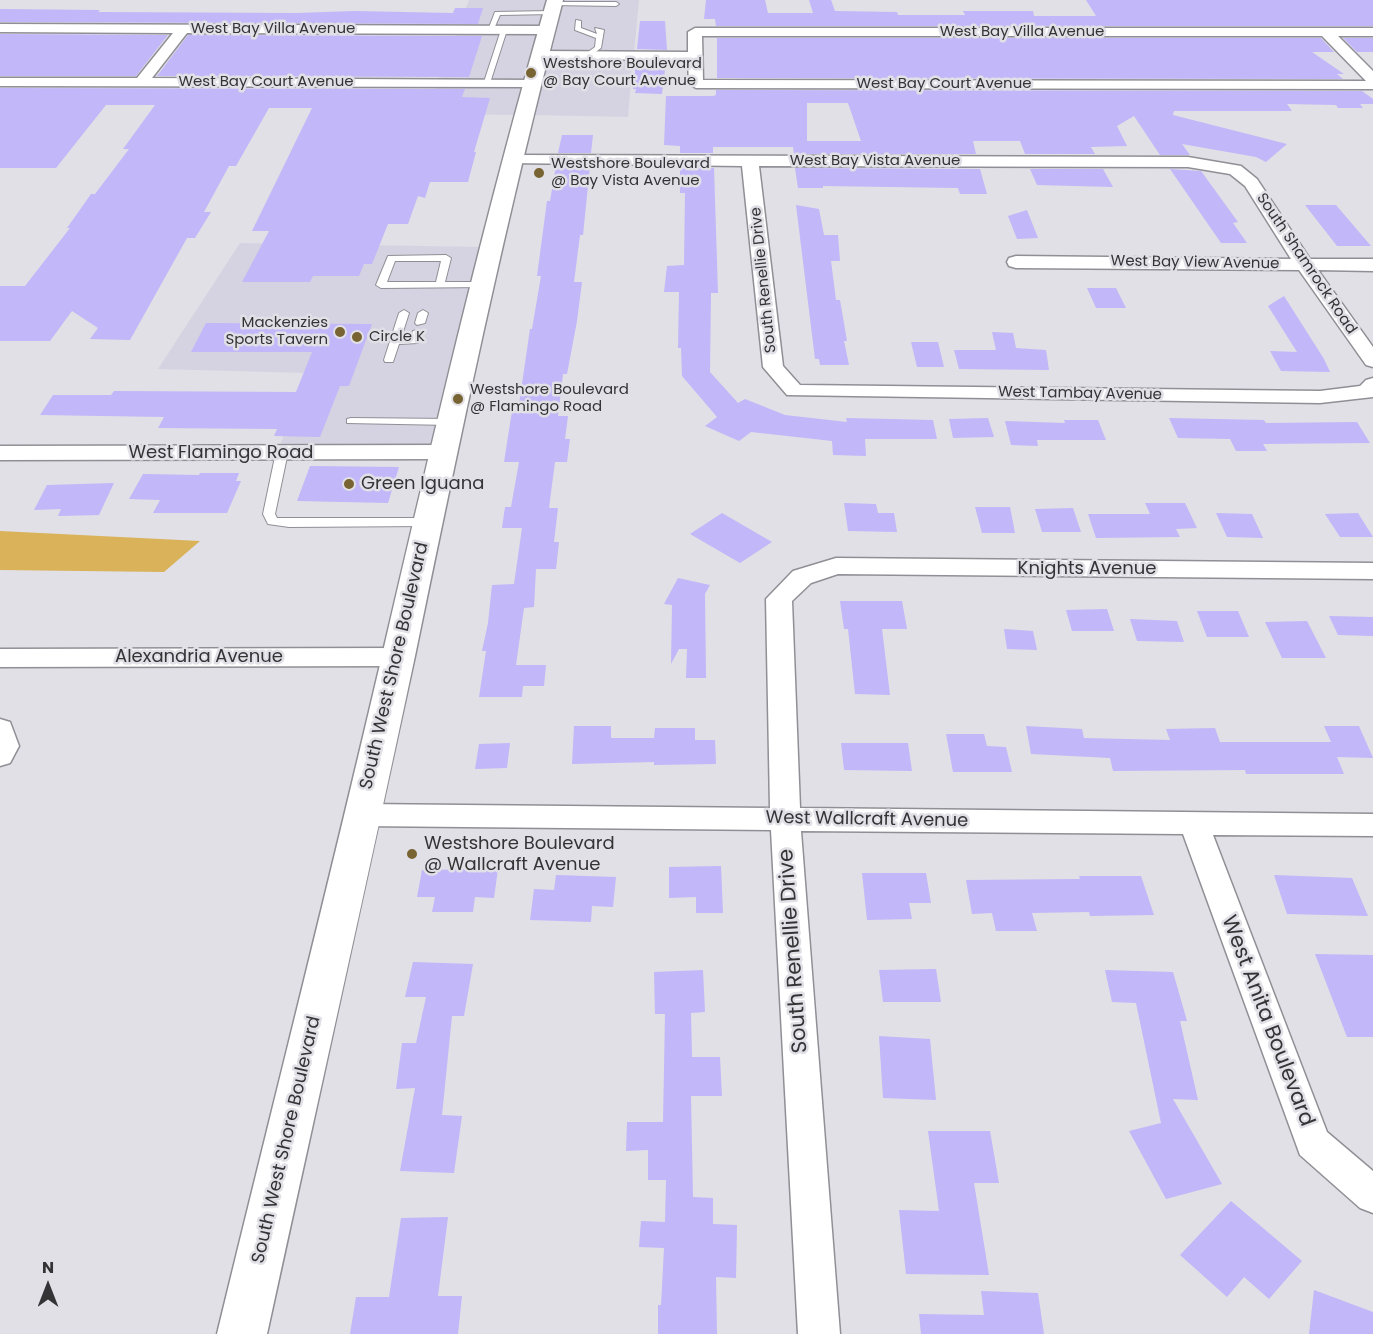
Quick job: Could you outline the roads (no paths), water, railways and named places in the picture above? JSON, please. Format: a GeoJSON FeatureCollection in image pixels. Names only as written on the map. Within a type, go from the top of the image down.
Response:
{"type":"FeatureCollection","features":[{"type":"Feature","properties":{"kind":"street","name":"West Bay Villa Avenue"},"geometry":{"type":"LineString","coordinates":[[0,28],[497,30],[558,23]]}},
{"type":"Feature","properties":{"kind":"street","name":"West Bay Court Avenue"},"geometry":{"type":"LineString","coordinates":[[0,82],[486,83],[558,23],[588,55],[694,56],[696,84],[1373,85]]}},
{"type":"Feature","properties":{"kind":"street","name":"South West Shore Boulevard"},"geometry":{"type":"LineString","coordinates":[[242,1334],[398,657],[446,437],[515,160],[558,23]]}},
{"type":"Feature","properties":{"kind":"street"},"geometry":{"type":"LineString","coordinates":[[141,82],[183,29]]}},
{"type":"Feature","properties":{"kind":"street","name":"West Bay Villa Avenue"},"geometry":{"type":"LineString","coordinates":[[694,56],[695,32],[1373,32]]}},
{"type":"Feature","properties":{"kind":"street"},"geometry":{"type":"LineString","coordinates":[[1326,32],[1373,79]]}},
{"type":"Feature","properties":{"kind":"street","name":"West Bay Vista Avenue"},"geometry":{"type":"LineString","coordinates":[[515,160],[1188,162],[1235,170]]}},
{"type":"Feature","properties":{"kind":"street","name":"South Renellie Drive"},"geometry":{"type":"LineString","coordinates":[[750,161],[774,367],[794,392]]}},
{"type":"Feature","properties":{"kind":"street","name":"South Shamrock Road"},"geometry":{"type":"LineString","coordinates":[[1235,170],[1251,183],[1304,264],[1373,361]]}},
{"type":"Feature","properties":{"kind":"street","name":"West Bay View Avenue"},"geometry":{"type":"LineString","coordinates":[[1016,262],[1373,265]]}},
{"type":"Feature","properties":{"kind":"street","name":"West Tambay Avenue"},"geometry":{"type":"LineString","coordinates":[[794,392],[1320,397],[1369,388]]}},
{"type":"Feature","properties":{"kind":"street","name":"West Flamingo Road"},"geometry":{"type":"LineString","coordinates":[[0,453],[282,453],[446,437]]}},
{"type":"Feature","properties":{"kind":"street","name":"Knights Avenue"},"geometry":{"type":"LineString","coordinates":[[802,577],[836,566],[1373,571]]}},
{"type":"Feature","properties":{"kind":"street","name":"South Renellie Drive"},"geometry":{"type":"LineString","coordinates":[[802,577],[779,599],[785,819],[819,1334]]}},
{"type":"Feature","properties":{"kind":"street","name":"Alexandria Avenue"},"geometry":{"type":"LineString","coordinates":[[0,658],[398,657]]}},
{"type":"Feature","properties":{"kind":"street"},"geometry":{"type":"LineString","coordinates":[[0,729],[5,746],[0,756]]}},
{"type":"Feature","properties":{"kind":"street","name":"West Wallcraft Avenue"},"geometry":{"type":"LineString","coordinates":[[362,815],[1373,825]]}},
{"type":"Feature","properties":{"kind":"street","name":"West Anita Boulevard"},"geometry":{"type":"LineString","coordinates":[[1194,824],[1313,1143],[1373,1195]]}},
{"type":"Feature","properties":{"kind":"lane"},"geometry":{"type":"LineString","coordinates":[[558,23],[616,4]]}},
{"type":"Feature","properties":{"kind":"lane"},"geometry":{"type":"LineString","coordinates":[[558,23],[586,25]]}},
{"type":"Feature","properties":{"kind":"lane"},"geometry":{"type":"LineString","coordinates":[[558,23],[600,37]]}},
{"type":"Feature","properties":{"kind":"lane"},"geometry":{"type":"LineString","coordinates":[[588,55],[598,48],[601,30],[597,29]]}},
{"type":"Feature","properties":{"kind":"lane"},"geometry":{"type":"LineString","coordinates":[[486,83],[497,30]]}},
{"type":"Feature","properties":{"kind":"lane"},"geometry":{"type":"LineString","coordinates":[[440,285],[446,258],[391,258],[381,285],[440,285],[484,285]]}},
{"type":"Feature","properties":{"kind":"lane"},"geometry":{"type":"LineString","coordinates":[[388,360],[404,313]]}},
{"type":"Feature","properties":{"kind":"lane"},"geometry":{"type":"LineString","coordinates":[[395,341],[414,341],[420,323]]}},
{"type":"Feature","properties":{"kind":"lane"},"geometry":{"type":"LineString","coordinates":[[351,421],[446,437]]}},
{"type":"Feature","properties":{"kind":"lane"},"geometry":{"type":"LineString","coordinates":[[282,453],[269,514],[272,521],[289,523],[427,522]]}},
{"type":"Feature","properties":{"kind":"place","name":"Westshore Boulevard @ Bay Court Avenue"},"geometry":{"type":"Point","coordinates":[531,73]}},
{"type":"Feature","properties":{"kind":"place","name":"Westshore Boulevard @ Bay Vista Avenue"},"geometry":{"type":"Point","coordinates":[539,173]}},
{"type":"Feature","properties":{"kind":"place","name":"Mackenzies Sports Tavern"},"geometry":{"type":"Point","coordinates":[340,332]}},
{"type":"Feature","properties":{"kind":"place","name":"Circle K"},"geometry":{"type":"Point","coordinates":[357,337]}},
{"type":"Feature","properties":{"kind":"place","name":"Westshore Boulevard @ Flamingo Road"},"geometry":{"type":"Point","coordinates":[458,399]}},
{"type":"Feature","properties":{"kind":"place","name":"Green Iguana"},"geometry":{"type":"Point","coordinates":[349,484]}},
{"type":"Feature","properties":{"kind":"place","name":"Westshore Boulevard @ Wallcraft Avenue"},"geometry":{"type":"Point","coordinates":[412,854]}}]}
